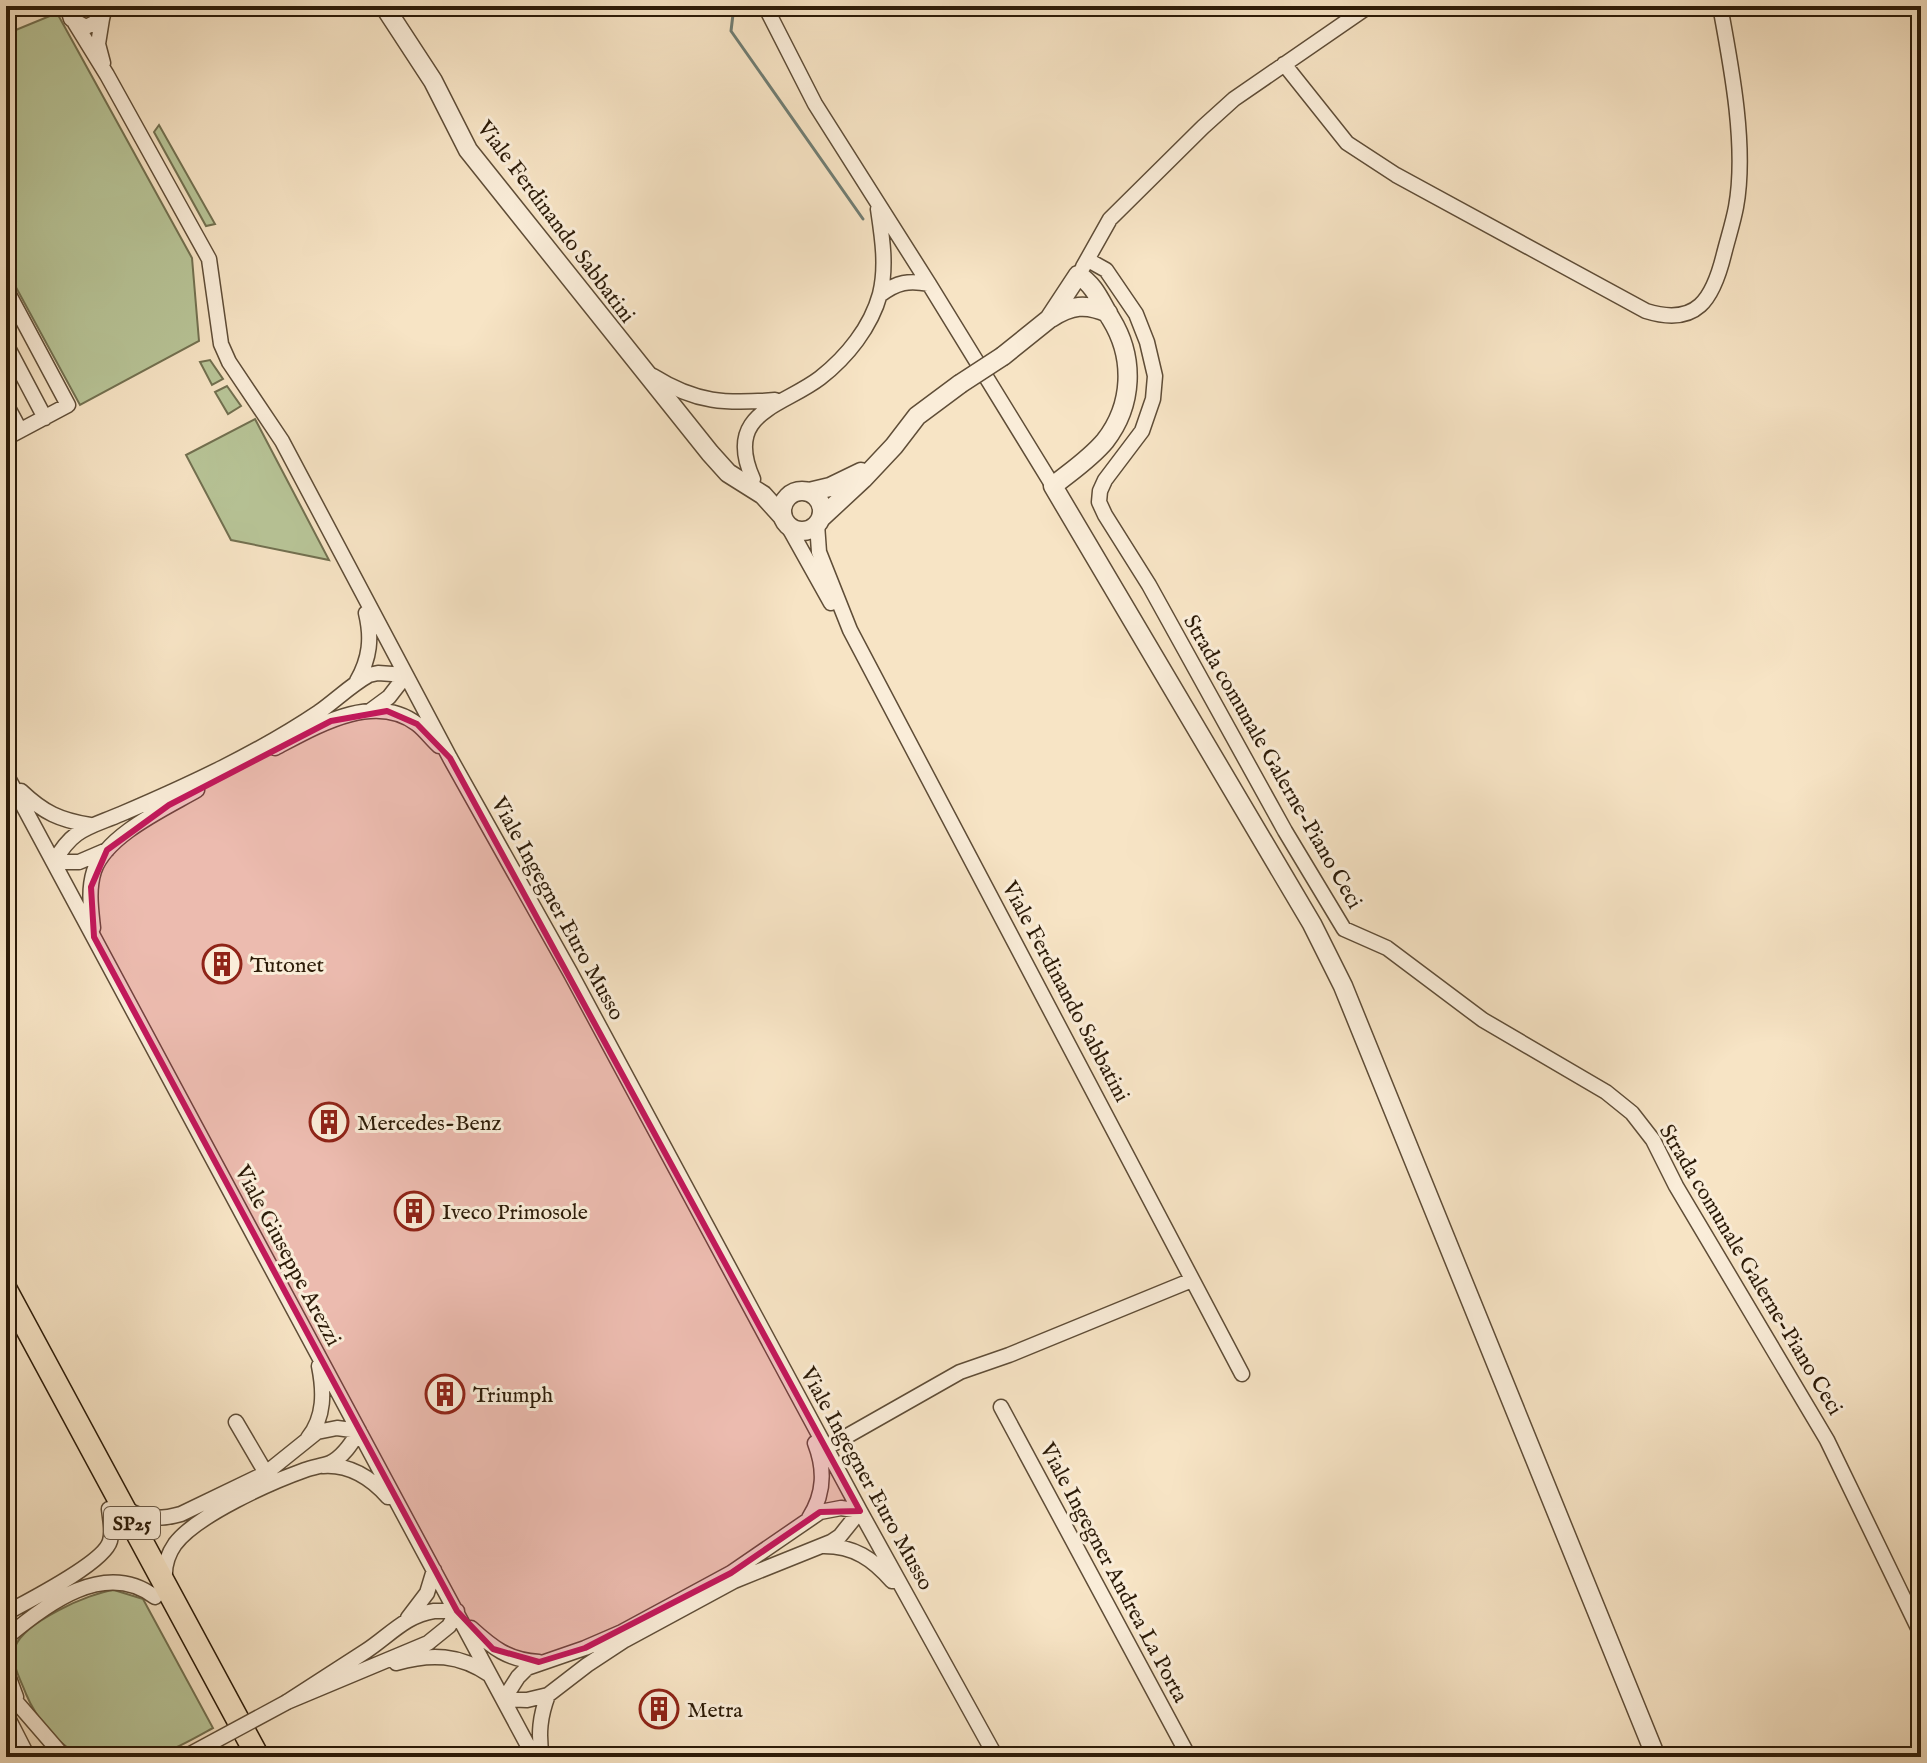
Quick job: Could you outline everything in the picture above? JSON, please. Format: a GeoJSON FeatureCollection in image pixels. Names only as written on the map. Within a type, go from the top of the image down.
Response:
{"type":"FeatureCollection","features":[{"type":"Feature","properties":{"kind":"main road","name":"SP25"},"geometry":{"type":"LineString","coordinates":[[6,1290],[115,1507],[258,1757]]}},
{"type":"Feature","properties":{"kind":"main road","name":"SP25"},"geometry":{"type":"LineString","coordinates":[[6,1321],[115,1507]]}},
{"type":"Feature","properties":{"kind":"main road","name":"SP25"},"geometry":{"type":"LineString","coordinates":[[161,1592],[241,1757]]}},
{"type":"Feature","properties":{"kind":"street"},"geometry":{"type":"LineString","coordinates":[[6,11],[19,6]]}},
{"type":"Feature","properties":{"kind":"street","name":"Viale Ferdinando Sabbatini"},"geometry":{"type":"LineString","coordinates":[[384,6],[433,81],[468,150],[710,453]]}},
{"type":"Feature","properties":{"kind":"street"},"geometry":{"type":"LineString","coordinates":[[765,6],[815,104],[1053,486],[1297,897],[1343,986],[1656,1757]]}},
{"type":"Feature","properties":{"kind":"street"},"geometry":{"type":"LineString","coordinates":[[1049,319],[1110,219],[1234,99],[1369,6]]}},
{"type":"Feature","properties":{"kind":"street"},"geometry":{"type":"LineString","coordinates":[[1284,64],[1347,143],[1396,175],[1646,311],[1664,317],[1683,315],[1708,300],[1717,283],[1737,204],[1739,152],[1720,6]]}},
{"type":"Feature","properties":{"kind":"street"},"geometry":{"type":"LineString","coordinates":[[68,11],[86,27],[107,11]]}},
{"type":"Feature","properties":{"kind":"street","name":"Viale Ingegner Euro Musso"},"geometry":{"type":"LineString","coordinates":[[68,11],[209,259],[221,344],[229,362],[282,441],[450,758],[570,972],[996,1757]]}},
{"type":"Feature","properties":{"kind":"street"},"geometry":{"type":"LineString","coordinates":[[107,11],[98,44],[107,75]]}},
{"type":"Feature","properties":{"kind":"street"},"geometry":{"type":"LineString","coordinates":[[753,479],[745,442],[752,424],[766,408],[799,391],[834,367],[862,334],[880,295],[883,246],[877,204]]}},
{"type":"Feature","properties":{"kind":"street","name":"Strada comunale Galerne-Piano Ceci"},"geometry":{"type":"LineString","coordinates":[[1080,272],[1106,270],[1136,314],[1155,376],[1153,399],[1142,431],[1105,480],[1099,502],[1149,585],[1285,831],[1344,929],[1387,948],[1483,1020],[1606,1092],[1632,1113],[1653,1140],[1676,1186],[1827,1440],[1921,1634]]}},
{"type":"Feature","properties":{"kind":"street"},"geometry":{"type":"LineString","coordinates":[[1080,272],[1075,293],[1089,306],[1108,313]]}},
{"type":"Feature","properties":{"kind":"street"},"geometry":{"type":"LineString","coordinates":[[1053,486],[1105,441],[1124,404],[1128,377],[1126,351],[1120,333],[1080,272]]}},
{"type":"Feature","properties":{"kind":"street"},"geometry":{"type":"LineString","coordinates":[[880,295],[900,283],[914,281],[929,284]]}},
{"type":"Feature","properties":{"kind":"street"},"geometry":{"type":"LineString","coordinates":[[6,289],[68,405],[6,438]]}},
{"type":"Feature","properties":{"kind":"street"},"geometry":{"type":"LineString","coordinates":[[785,521],[804,531],[819,521],[875,466],[917,416],[1003,356],[1049,319],[1071,307],[1089,306]]}},
{"type":"Feature","properties":{"kind":"street"},"geometry":{"type":"LineString","coordinates":[[6,344],[45,418]]}},
{"type":"Feature","properties":{"kind":"street"},"geometry":{"type":"LineString","coordinates":[[641,368],[668,385],[711,401],[779,400]]}},
{"type":"Feature","properties":{"kind":"street"},"geometry":{"type":"LineString","coordinates":[[6,404],[20,430]]}},
{"type":"Feature","properties":{"kind":"street"},"geometry":{"type":"LineString","coordinates":[[710,453],[753,479],[774,487],[806,491],[820,502],[819,552],[850,630]]}},
{"type":"Feature","properties":{"kind":"street"},"geometry":{"type":"LineString","coordinates":[[710,453],[728,473],[763,495],[785,521],[831,605],[850,630]]}},
{"type":"Feature","properties":{"kind":"street"},"geometry":{"type":"LineString","coordinates":[[785,521],[786,498],[830,487],[875,466]]}},
{"type":"Feature","properties":{"kind":"street"},"geometry":{"type":"LineString","coordinates":[[357,681],[366,665],[370,645],[370,627],[360,589]]}},
{"type":"Feature","properties":{"kind":"street","name":"Viale Ferdinando Sabbatini"},"geometry":{"type":"LineString","coordinates":[[850,630],[1242,1374]]}},
{"type":"Feature","properties":{"kind":"street"},"geometry":{"type":"LineString","coordinates":[[54,862],[69,838],[91,825],[186,786],[221,767],[319,712],[357,681],[378,673],[406,675]]}},
{"type":"Feature","properties":{"kind":"street"},"geometry":{"type":"LineString","coordinates":[[370,711],[389,697],[406,675]]}},
{"type":"Feature","properties":{"kind":"street"},"geometry":{"type":"LineString","coordinates":[[94,937],[91,887],[95,870],[107,850],[122,836],[169,805],[262,754],[331,721],[370,711],[387,711],[417,724],[450,758]]}},
{"type":"Feature","properties":{"kind":"street"},"geometry":{"type":"LineString","coordinates":[[8,778],[48,813],[63,820],[91,825]]}},
{"type":"Feature","properties":{"kind":"street","name":"Viale Giuseppe Arezzi"},"geometry":{"type":"LineString","coordinates":[[8,778],[534,1757]]}},
{"type":"Feature","properties":{"kind":"street"},"geometry":{"type":"LineString","coordinates":[[54,862],[79,862],[107,850]]}},
{"type":"Feature","properties":{"kind":"street"},"geometry":{"type":"LineString","coordinates":[[826,1448],[960,1372],[1192,1280]]}},
{"type":"Feature","properties":{"kind":"street"},"geometry":{"type":"LineString","coordinates":[[6,1650],[8,1636],[55,1601],[90,1585],[131,1583],[161,1592],[167,1560],[183,1536],[269,1478],[315,1430],[322,1402],[322,1383],[315,1350]]}},
{"type":"Feature","properties":{"kind":"street"},"geometry":{"type":"LineString","coordinates":[[799,1397],[822,1461],[820,1494],[808,1519]]}},
{"type":"Feature","properties":{"kind":"street","name":"Viale Ingegner Andrea La Porta"},"geometry":{"type":"LineString","coordinates":[[1001,1407],[1189,1757]]}},
{"type":"Feature","properties":{"kind":"street"},"geometry":{"type":"LineString","coordinates":[[236,1422],[269,1478]]}},
{"type":"Feature","properties":{"kind":"street"},"geometry":{"type":"LineString","coordinates":[[305,1442],[327,1429],[359,1431]]}},
{"type":"Feature","properties":{"kind":"street"},"geometry":{"type":"LineString","coordinates":[[6,1613],[43,1593],[103,1553],[110,1543],[115,1507],[141,1516],[167,1518],[269,1478],[319,1466],[337,1458],[359,1431]]}},
{"type":"Feature","properties":{"kind":"street"},"geometry":{"type":"LineString","coordinates":[[319,1466],[345,1468],[373,1480],[406,1517]]}},
{"type":"Feature","properties":{"kind":"street"},"geometry":{"type":"LineString","coordinates":[[830,1509],[860,1511],[840,1536],[734,1581],[639,1633],[587,1665],[548,1695],[527,1700],[504,1699],[518,1677],[539,1662],[585,1648],[622,1632],[760,1556],[808,1519],[830,1509]]}},
{"type":"Feature","properties":{"kind":"street"},"geometry":{"type":"LineString","coordinates":[[816,1547],[839,1547],[867,1557],[879,1565],[916,1613]]}},
{"type":"Feature","properties":{"kind":"street"},"geometry":{"type":"LineString","coordinates":[[408,1618],[427,1593],[434,1570]]}},
{"type":"Feature","properties":{"kind":"street"},"geometry":{"type":"LineString","coordinates":[[185,1757],[287,1702],[418,1613],[434,1611],[459,1615],[493,1649],[521,1661],[539,1662]]}},
{"type":"Feature","properties":{"kind":"street"},"geometry":{"type":"LineString","coordinates":[[339,1682],[428,1643],[459,1615]]}},
{"type":"Feature","properties":{"kind":"street"},"geometry":{"type":"LineString","coordinates":[[287,1702],[404,1661],[444,1657],[474,1664],[492,1676]]}},
{"type":"Feature","properties":{"kind":"street"},"geometry":{"type":"LineString","coordinates":[[6,1670],[25,1715]]}},
{"type":"Feature","properties":{"kind":"street"},"geometry":{"type":"LineString","coordinates":[[6,1690],[62,1756]]}},
{"type":"Feature","properties":{"kind":"street"},"geometry":{"type":"LineString","coordinates":[[542,1757],[539,1732],[548,1695]]}},
{"type":"Feature","properties":{"kind":"street"},"geometry":{"type":"LineString","coordinates":[[6,1714],[28,1757]]}},
{"type":"Feature","properties":{"kind":"highlighted area"},"geometry":{"type":"Polygon","coordinates":[[[387,711],[417,724],[450,758],[860,1511],[820,1512],[731,1573],[585,1648],[539,1662],[493,1649],[457,1611],[94,937],[91,887],[107,850],[169,805],[331,721],[387,711]]]}},
{"type":"Feature","properties":{"kind":"green space"},"geometry":{"type":"Polygon","coordinates":[[[57,13],[192,258],[199,341],[80,405],[6,269],[6,227],[16,221],[6,202],[6,34],[57,13]]]}},
{"type":"Feature","properties":{"kind":"green space"},"geometry":{"type":"Polygon","coordinates":[[[159,125],[215,224],[206,226],[154,132],[159,125]]]}},
{"type":"Feature","properties":{"kind":"green space"},"geometry":{"type":"Polygon","coordinates":[[[210,360],[223,379],[212,385],[200,362],[210,360]]]}},
{"type":"Feature","properties":{"kind":"green space"},"geometry":{"type":"Polygon","coordinates":[[[227,386],[241,406],[228,414],[215,392],[227,386]]]}},
{"type":"Feature","properties":{"kind":"green space"},"geometry":{"type":"Polygon","coordinates":[[[255,419],[329,560],[231,540],[186,455],[255,419]]]}},
{"type":"Feature","properties":{"kind":"green space"},"geometry":{"type":"Polygon","coordinates":[[[114,1590],[143,1599],[213,1728],[175,1748],[151,1756],[92,1758],[65,1746],[36,1713],[15,1665],[15,1647],[31,1628],[58,1610],[114,1590]]]}},
{"type":"Feature","properties":{"kind":"waterway"},"geometry":{"type":"LineString","coordinates":[[734,6],[731,31],[863,219]]}},
{"type":"Feature","properties":{"kind":"place","name":"Tutonet"},"geometry":{"type":"Point","coordinates":[222,964]}},
{"type":"Feature","properties":{"kind":"place","name":"Mercedes-Benz"},"geometry":{"type":"Point","coordinates":[329,1122]}},
{"type":"Feature","properties":{"kind":"place","name":"Iveco Primosole"},"geometry":{"type":"Point","coordinates":[414,1211]}},
{"type":"Feature","properties":{"kind":"place","name":"Triumph"},"geometry":{"type":"Point","coordinates":[445,1394]}},
{"type":"Feature","properties":{"kind":"place","name":"Metra"},"geometry":{"type":"Point","coordinates":[659,1709]}}]}
